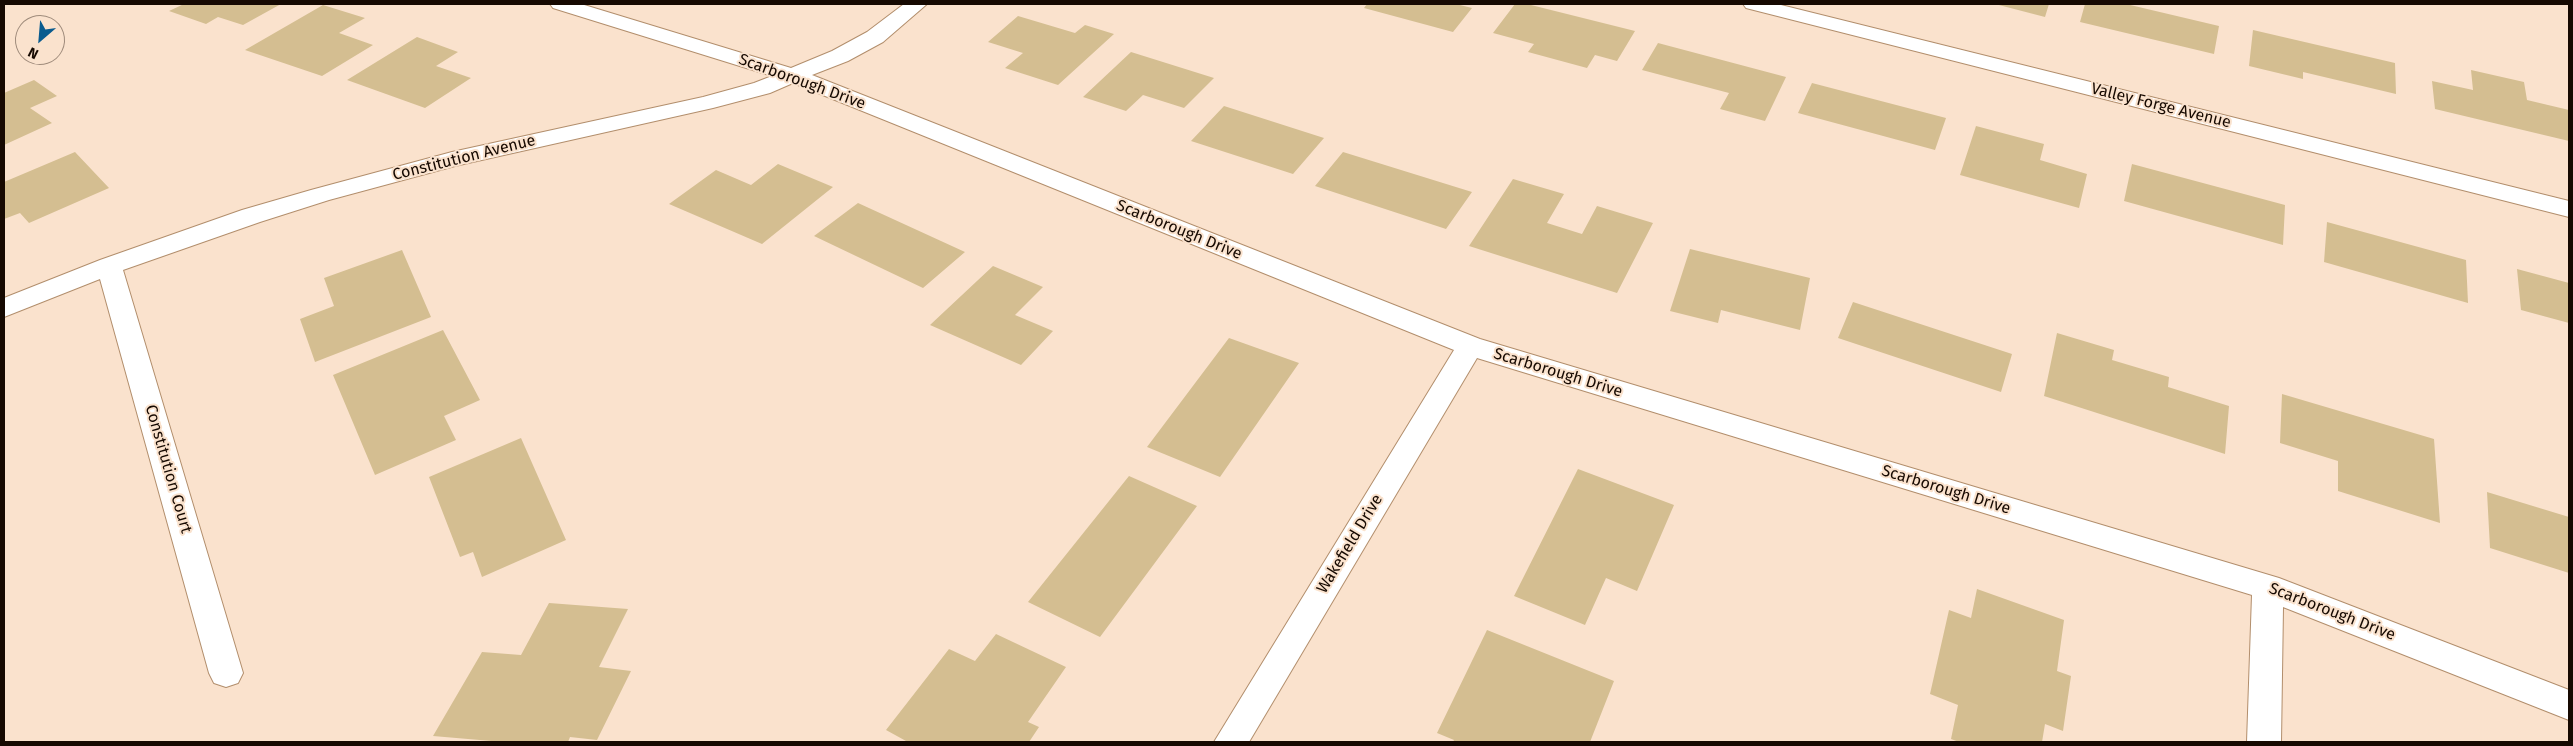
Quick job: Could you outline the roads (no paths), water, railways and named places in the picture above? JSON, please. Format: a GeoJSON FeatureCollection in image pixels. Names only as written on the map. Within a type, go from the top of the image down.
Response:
{"type":"FeatureCollection","features":[{"type":"Feature","properties":{"kind":"street","name":"Scarborough Drive"},"geometry":{"type":"LineString","coordinates":[[560,4],[794,76],[1470,346],[2268,587],[2569,705]]}},
{"type":"Feature","properties":{"kind":"street","name":"Constitution Avenue"},"geometry":{"type":"LineString","coordinates":[[4,308],[109,266],[251,216],[320,195],[452,159],[705,103],[794,76],[840,56],[875,37],[917,4]]}},
{"type":"Feature","properties":{"kind":"street","name":"Valley Forge Avenue"},"geometry":{"type":"LineString","coordinates":[[1753,4],[2569,209]]}},
{"type":"Feature","properties":{"kind":"street","name":"Constitution Court"},"geometry":{"type":"LineString","coordinates":[[109,266],[226,673]]}},
{"type":"Feature","properties":{"kind":"street","name":"Wakefield Drive"},"geometry":{"type":"LineString","coordinates":[[1231,742],[1470,346]]}},
{"type":"Feature","properties":{"kind":"street"},"geometry":{"type":"LineString","coordinates":[[2264,742],[2268,587]]}}]}
